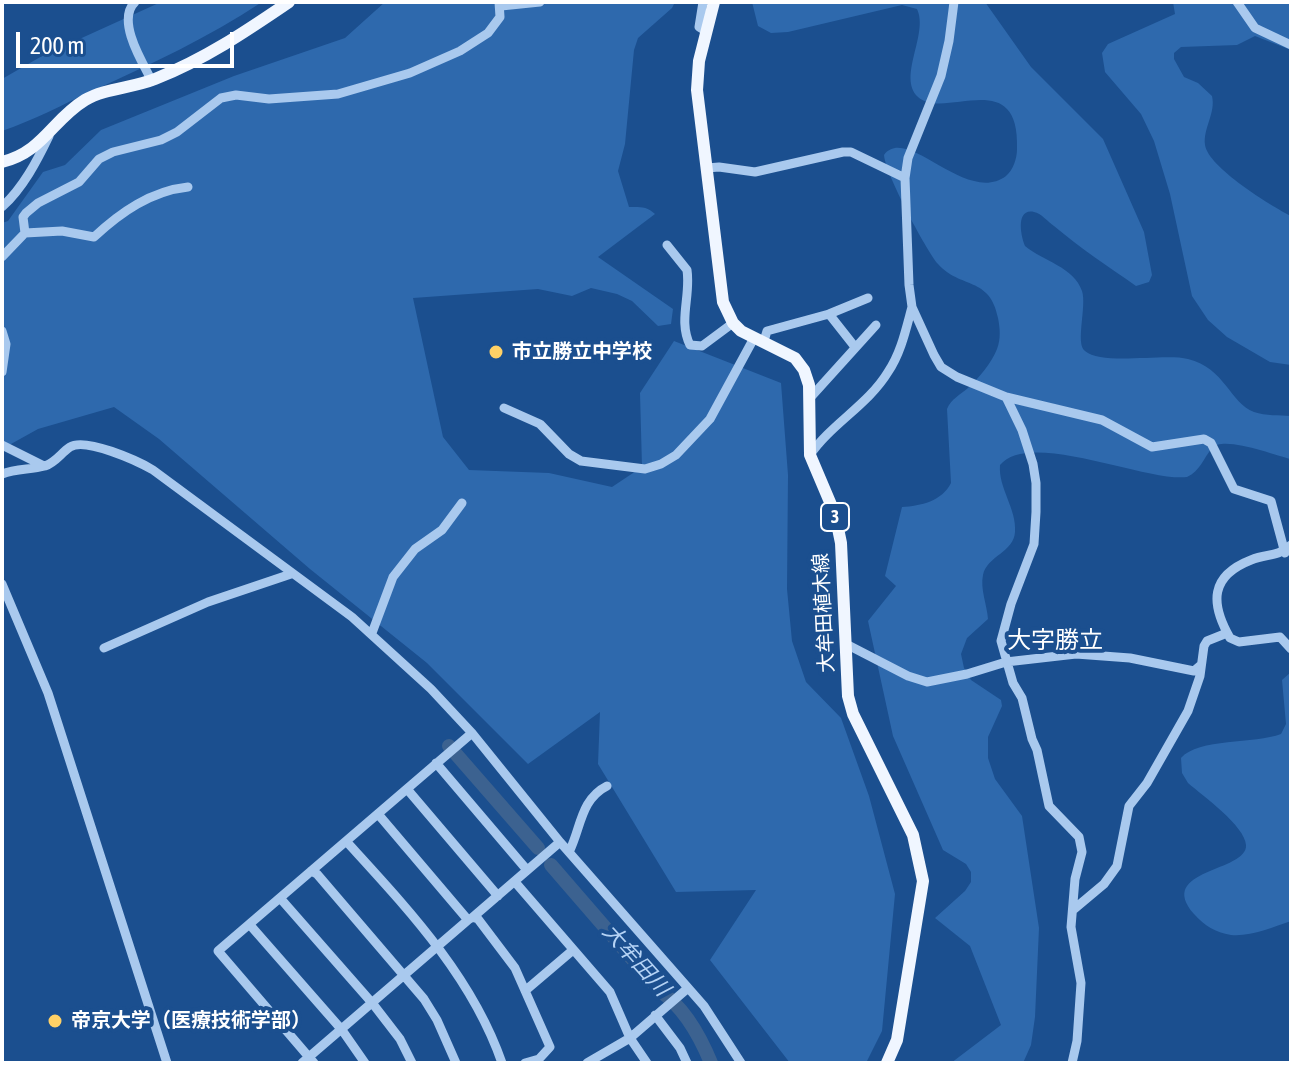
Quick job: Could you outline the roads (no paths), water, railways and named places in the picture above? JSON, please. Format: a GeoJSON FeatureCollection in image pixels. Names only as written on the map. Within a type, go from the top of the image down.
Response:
{"type":"FeatureCollection","features":[{"type":"Feature","properties":{"kind":"main road"},"geometry":{"type":"LineString","coordinates":[[2,162],[24,155],[84,101],[100,93],[152,81],[206,57],[289,2]]}},
{"type":"Feature","properties":{"kind":"main road"},"geometry":{"type":"LineString","coordinates":[[714,2],[699,61],[697,90],[719,287],[733,323]]}},
{"type":"Feature","properties":{"kind":"main road","name":"大牟田植木線"},"geometry":{"type":"LineString","coordinates":[[733,323],[795,358],[804,370],[810,398],[810,455],[835,514],[841,543],[848,696],[853,714],[913,835],[921,862],[922,895],[897,1040],[887,1063]]}},
{"type":"Feature","properties":{"kind":"street"},"geometry":{"type":"LineString","coordinates":[[135,2],[128,14],[133,43],[152,81]]}},
{"type":"Feature","properties":{"kind":"street"},"geometry":{"type":"LineString","coordinates":[[25,233],[23,217],[26,213],[38,203],[79,182],[99,159],[177,132],[221,98],[236,95],[269,99],[338,94],[410,73],[438,62],[488,33],[497,23],[500,4],[540,2]]}},
{"type":"Feature","properties":{"kind":"street"},"geometry":{"type":"LineString","coordinates":[[703,2],[699,27],[707,32]]}},
{"type":"Feature","properties":{"kind":"street"},"geometry":{"type":"LineString","coordinates":[[954,2],[941,76],[908,158],[905,178],[912,307],[941,367],[1006,397],[1102,420],[1152,447],[1204,439],[1211,443],[1234,489],[1271,501],[1288,549],[1253,559],[1220,580],[1217,597],[1227,633],[1239,642],[1280,637],[1291,649]]}},
{"type":"Feature","properties":{"kind":"street"},"geometry":{"type":"LineString","coordinates":[[1237,2],[1255,28],[1291,45]]}},
{"type":"Feature","properties":{"kind":"street"},"geometry":{"type":"LineString","coordinates":[[2,207],[24,179],[51,133]]}},
{"type":"Feature","properties":{"kind":"street"},"geometry":{"type":"LineString","coordinates":[[707,168],[755,172],[851,152],[905,178]]}},
{"type":"Feature","properties":{"kind":"street"},"geometry":{"type":"LineString","coordinates":[[2,257],[25,233],[62,231],[94,237],[136,204],[156,194],[188,187]]}},
{"type":"Feature","properties":{"kind":"street"},"geometry":{"type":"LineString","coordinates":[[667,245],[687,270],[684,320],[685,336],[690,345],[702,346],[733,323]]}},
{"type":"Feature","properties":{"kind":"street"},"geometry":{"type":"LineString","coordinates":[[504,408],[540,424],[569,454],[581,461],[645,469],[676,455],[710,419],[767,331],[829,314],[868,298]]}},
{"type":"Feature","properties":{"kind":"street"},"geometry":{"type":"LineString","coordinates":[[810,455],[821,439],[889,372],[912,307]]}},
{"type":"Feature","properties":{"kind":"street"},"geometry":{"type":"LineString","coordinates":[[829,314],[855,347]]}},
{"type":"Feature","properties":{"kind":"street"},"geometry":{"type":"LineString","coordinates":[[810,398],[831,379],[876,325]]}},
{"type":"Feature","properties":{"kind":"street"},"geometry":{"type":"LineString","coordinates":[[2,331],[6,344],[2,372]]}},
{"type":"Feature","properties":{"kind":"street"},"geometry":{"type":"LineString","coordinates":[[1006,397],[1022,430],[1033,464],[1037,494],[1034,544],[1011,604],[1001,641],[1013,683],[1022,698],[1049,806],[1079,837],[1082,852],[1075,879],[1071,927],[1081,983],[1077,1041],[1072,1063]]}},
{"type":"Feature","properties":{"kind":"street"},"geometry":{"type":"LineString","coordinates":[[2,474],[20,468],[44,466],[75,444],[85,444],[131,458],[153,470],[372,633],[472,733],[505,771],[560,842],[688,988],[724,1033],[741,1063]]}},
{"type":"Feature","properties":{"kind":"street"},"geometry":{"type":"LineString","coordinates":[[2,445],[44,466]]}},
{"type":"Feature","properties":{"kind":"street"},"geometry":{"type":"LineString","coordinates":[[372,633],[393,577],[415,549],[442,530],[462,503]]}},
{"type":"Feature","properties":{"kind":"street"},"geometry":{"type":"LineString","coordinates":[[104,648],[208,602],[291,574]]}},
{"type":"Feature","properties":{"kind":"street"},"geometry":{"type":"LineString","coordinates":[[2,584],[48,693],[167,1063]]}},
{"type":"Feature","properties":{"kind":"street"},"geometry":{"type":"LineString","coordinates":[[1073,910],[1098,890],[1117,866],[1129,806],[1179,731],[1196,688],[1204,646],[1207,641],[1227,633]]}},
{"type":"Feature","properties":{"kind":"street"},"geometry":{"type":"LineString","coordinates":[[846,644],[908,676],[927,682],[1006,662],[1076,654],[1130,658],[1194,671],[1201,665]]}},
{"type":"Feature","properties":{"kind":"street"},"geometry":{"type":"LineString","coordinates":[[472,733],[218,951],[308,1061],[560,842]]}},
{"type":"Feature","properties":{"kind":"street"},"geometry":{"type":"LineString","coordinates":[[436,763],[527,870]]}},
{"type":"Feature","properties":{"kind":"street"},"geometry":{"type":"LineString","coordinates":[[570,850],[584,808],[607,786]]}},
{"type":"Feature","properties":{"kind":"street"},"geometry":{"type":"LineString","coordinates":[[407,789],[498,896]]}},
{"type":"Feature","properties":{"kind":"street"},"geometry":{"type":"LineString","coordinates":[[378,814],[471,919],[478,919],[497,942],[526,990],[550,1047],[539,1059],[525,1063]]}},
{"type":"Feature","properties":{"kind":"street"},"geometry":{"type":"LineString","coordinates":[[346,841],[437,947],[476,1002],[502,1063]]}},
{"type":"Feature","properties":{"kind":"street"},"geometry":{"type":"LineString","coordinates":[[311,871],[317,874],[404,976],[437,1020],[456,1063]]}},
{"type":"Feature","properties":{"kind":"street"},"geometry":{"type":"LineString","coordinates":[[515,882],[610,992],[630,1038],[647,1063]]}},
{"type":"Feature","properties":{"kind":"street"},"geometry":{"type":"LineString","coordinates":[[280,898],[373,1004],[400,1039],[412,1063]]}},
{"type":"Feature","properties":{"kind":"street"},"geometry":{"type":"LineString","coordinates":[[250,925],[342,1030],[365,1063]]}},
{"type":"Feature","properties":{"kind":"street"},"geometry":{"type":"LineString","coordinates":[[526,990],[573,950]]}},
{"type":"Feature","properties":{"kind":"street"},"geometry":{"type":"LineString","coordinates":[[587,1063],[600,1060],[630,1038],[688,988]]}},
{"type":"Feature","properties":{"kind":"street"},"geometry":{"type":"LineString","coordinates":[[655,1015],[680,1048],[687,1063]]}},
{"type":"Feature","properties":{"kind":"street"},"geometry":{"type":"LineString","coordinates":[[894,1063],[900,1016]]}},
{"type":"Feature","properties":{"kind":"waterway","name":"大牟田川"},"geometry":{"type":"LineString","coordinates":[[449,746],[538,848]]}},
{"type":"Feature","properties":{"kind":"waterway","name":"大牟田川"},"geometry":{"type":"LineString","coordinates":[[551,865],[660,991],[684,1014],[711,1063]]}},
{"type":"Feature","properties":{"kind":"place","name":"市立勝立中学校"},"geometry":{"type":"Point","coordinates":[496,352]}},
{"type":"Feature","properties":{"kind":"place","name":"帝京大学（医療技術学部）"},"geometry":{"type":"Point","coordinates":[55,1021]}},
{"type":"Feature","properties":{"kind":"district","name":"大字勝立"},"geometry":{"type":"Point","coordinates":[1055,640]}}]}
